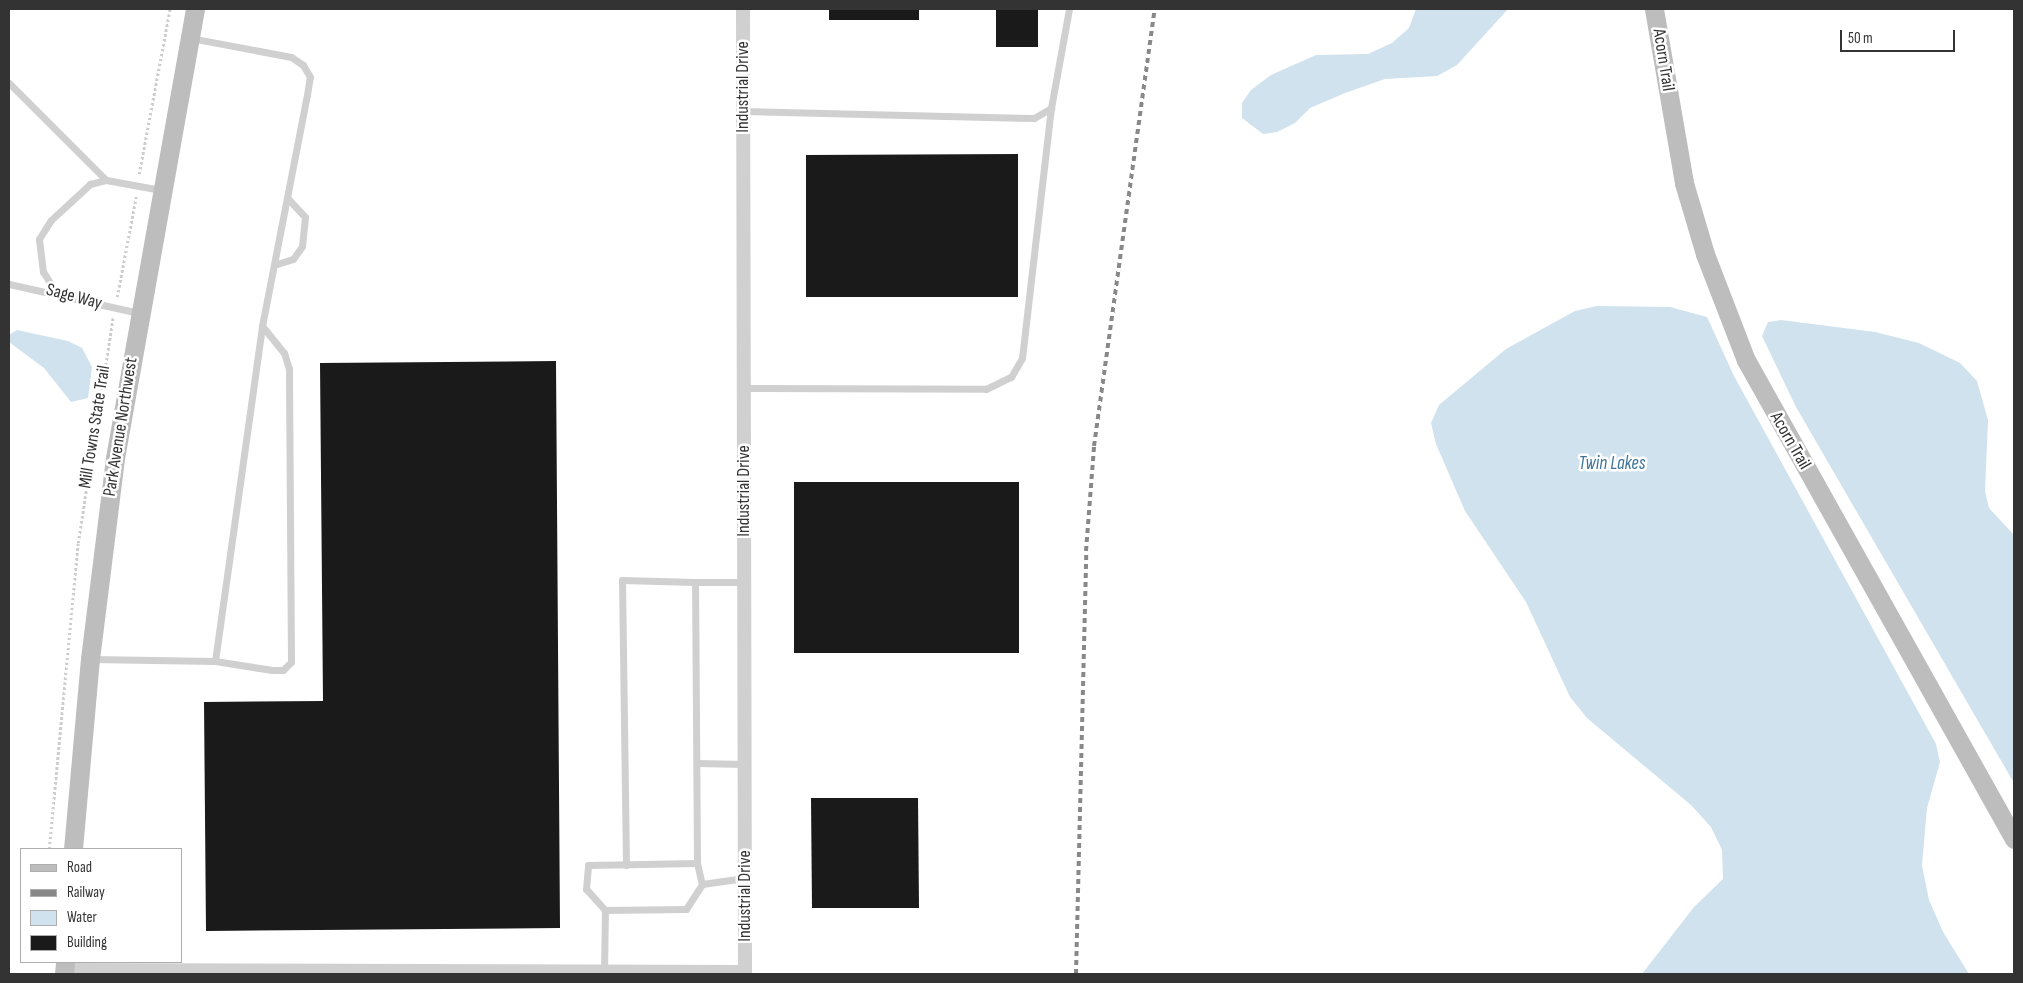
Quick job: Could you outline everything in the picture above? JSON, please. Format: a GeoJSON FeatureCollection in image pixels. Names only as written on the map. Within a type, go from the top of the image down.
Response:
{"type":"FeatureCollection","features":[{"type":"Feature","properties":{"kind":"street","name":"Park Avenue Northwest"},"geometry":{"type":"LineString","coordinates":[[73,848],[90,658],[115,458],[195,9]]}},
{"type":"Feature","properties":{"kind":"street","name":"Industrial Drive"},"geometry":{"type":"LineString","coordinates":[[743,9],[745,973]]}},
{"type":"Feature","properties":{"kind":"street","name":"Acorn Trail"},"geometry":{"type":"LineString","coordinates":[[1654,9],[1684,183],[1705,254],[1746,360],[2014,839]]}},
{"type":"Feature","properties":{"kind":"street"},"geometry":{"type":"LineString","coordinates":[[65,969],[745,973]]}},
{"type":"Feature","properties":{"kind":"lane"},"geometry":{"type":"LineString","coordinates":[[744,388],[986,389],[1011,378],[1022,358],[1051,108],[1069,9]]}},
{"type":"Feature","properties":{"kind":"lane"},"geometry":{"type":"LineString","coordinates":[[190,38],[292,57],[303,65],[310,77],[262,326],[238,475],[216,661]]}},
{"type":"Feature","properties":{"kind":"lane"},"geometry":{"type":"LineString","coordinates":[[9,83],[106,180]]}},
{"type":"Feature","properties":{"kind":"lane"},"geometry":{"type":"LineString","coordinates":[[743,112],[1034,118],[1051,108]]}},
{"type":"Feature","properties":{"kind":"lane"},"geometry":{"type":"LineString","coordinates":[[57,294],[43,272],[39,239],[51,220],[90,184],[106,180],[162,190]]}},
{"type":"Feature","properties":{"kind":"lane"},"geometry":{"type":"LineString","coordinates":[[274,265],[293,259],[302,246],[305,217],[287,198]]}},
{"type":"Feature","properties":{"kind":"lane","name":"Sage Way"},"geometry":{"type":"LineString","coordinates":[[9,284],[140,313]]}},
{"type":"Feature","properties":{"kind":"lane"},"geometry":{"type":"LineString","coordinates":[[90,658],[216,661],[272,670],[283,670],[291,662],[289,369],[284,353],[262,326]]}},
{"type":"Feature","properties":{"kind":"lane"},"geometry":{"type":"LineString","coordinates":[[626,865],[622,580],[744,582]]}},
{"type":"Feature","properties":{"kind":"lane"},"geometry":{"type":"LineString","coordinates":[[605,910],[686,909],[702,884],[698,863],[695,582]]}},
{"type":"Feature","properties":{"kind":"lane"},"geometry":{"type":"LineString","coordinates":[[697,763],[744,764]]}},
{"type":"Feature","properties":{"kind":"lane"},"geometry":{"type":"LineString","coordinates":[[604,972],[605,910],[586,889],[588,865],[698,863]]}},
{"type":"Feature","properties":{"kind":"lane"},"geometry":{"type":"LineString","coordinates":[[702,884],[745,878]]}},
{"type":"Feature","properties":{"kind":"path"},"geometry":{"type":"LineString","coordinates":[[139,176],[170,9]]}},
{"type":"Feature","properties":{"kind":"path"},"geometry":{"type":"LineString","coordinates":[[117,301],[136,194]]}},
{"type":"Feature","properties":{"kind":"path","name":"Mill Towns State Trail"},"geometry":{"type":"LineString","coordinates":[[49,848],[78,543],[115,309]]}},
{"type":"Feature","properties":{"kind":"water"},"geometry":{"type":"Polygon","coordinates":[[[1416,9],[1508,9],[1457,65],[1437,76],[1385,79],[1345,93],[1310,108],[1295,123],[1277,132],[1263,134],[1242,118],[1242,103],[1251,90],[1271,75],[1316,55],[1368,54],[1392,43],[1409,28],[1416,9]]]}},
{"type":"Feature","properties":{"kind":"water","name":"Twin Lakes"},"geometry":{"type":"Polygon","coordinates":[[[1597,306],[1670,307],[1707,317],[1734,376],[1936,744],[1940,762],[1927,808],[1922,865],[1929,900],[1943,932],[1969,974],[1642,974],[1694,907],[1723,879],[1722,850],[1711,827],[1691,805],[1587,718],[1570,697],[1526,602],[1465,511],[1436,444],[1431,423],[1439,405],[1506,349],[1575,311],[1597,306]]]}},
{"type":"Feature","properties":{"kind":"water"},"geometry":{"type":"Polygon","coordinates":[[[1781,320],[1875,332],[1919,343],[1960,363],[1977,381],[1988,420],[1985,491],[1989,508],[2014,535],[2014,783],[1796,407],[1762,336],[1768,322],[1781,320]]]}},
{"type":"Feature","properties":{"kind":"water"},"geometry":{"type":"Polygon","coordinates":[[[17,330],[68,341],[82,348],[92,367],[88,398],[71,402],[44,368],[9,342],[9,335],[17,330]]]}},
{"type":"Feature","properties":{"kind":"building"},"geometry":{"type":"Polygon","coordinates":[[[829,9],[919,9],[919,20],[829,20],[829,9]]]}},
{"type":"Feature","properties":{"kind":"building"},"geometry":{"type":"Polygon","coordinates":[[[996,9],[1038,9],[1038,47],[996,47],[996,9]]]}},
{"type":"Feature","properties":{"kind":"building"},"geometry":{"type":"Polygon","coordinates":[[[1018,154],[1018,297],[806,297],[806,155],[1018,154]]]}},
{"type":"Feature","properties":{"kind":"building"},"geometry":{"type":"Polygon","coordinates":[[[556,361],[560,928],[206,931],[204,702],[323,701],[320,363],[556,361]]]}},
{"type":"Feature","properties":{"kind":"building"},"geometry":{"type":"Polygon","coordinates":[[[794,482],[1019,482],[1019,653],[794,653],[794,482]]]}},
{"type":"Feature","properties":{"kind":"building"},"geometry":{"type":"Polygon","coordinates":[[[811,798],[918,798],[919,908],[812,908],[811,798]]]}},
{"type":"Feature","properties":{"kind":"railway"},"geometry":{"type":"LineString","coordinates":[[1076,974],[1086,551],[1094,446],[1155,9]]}}]}
